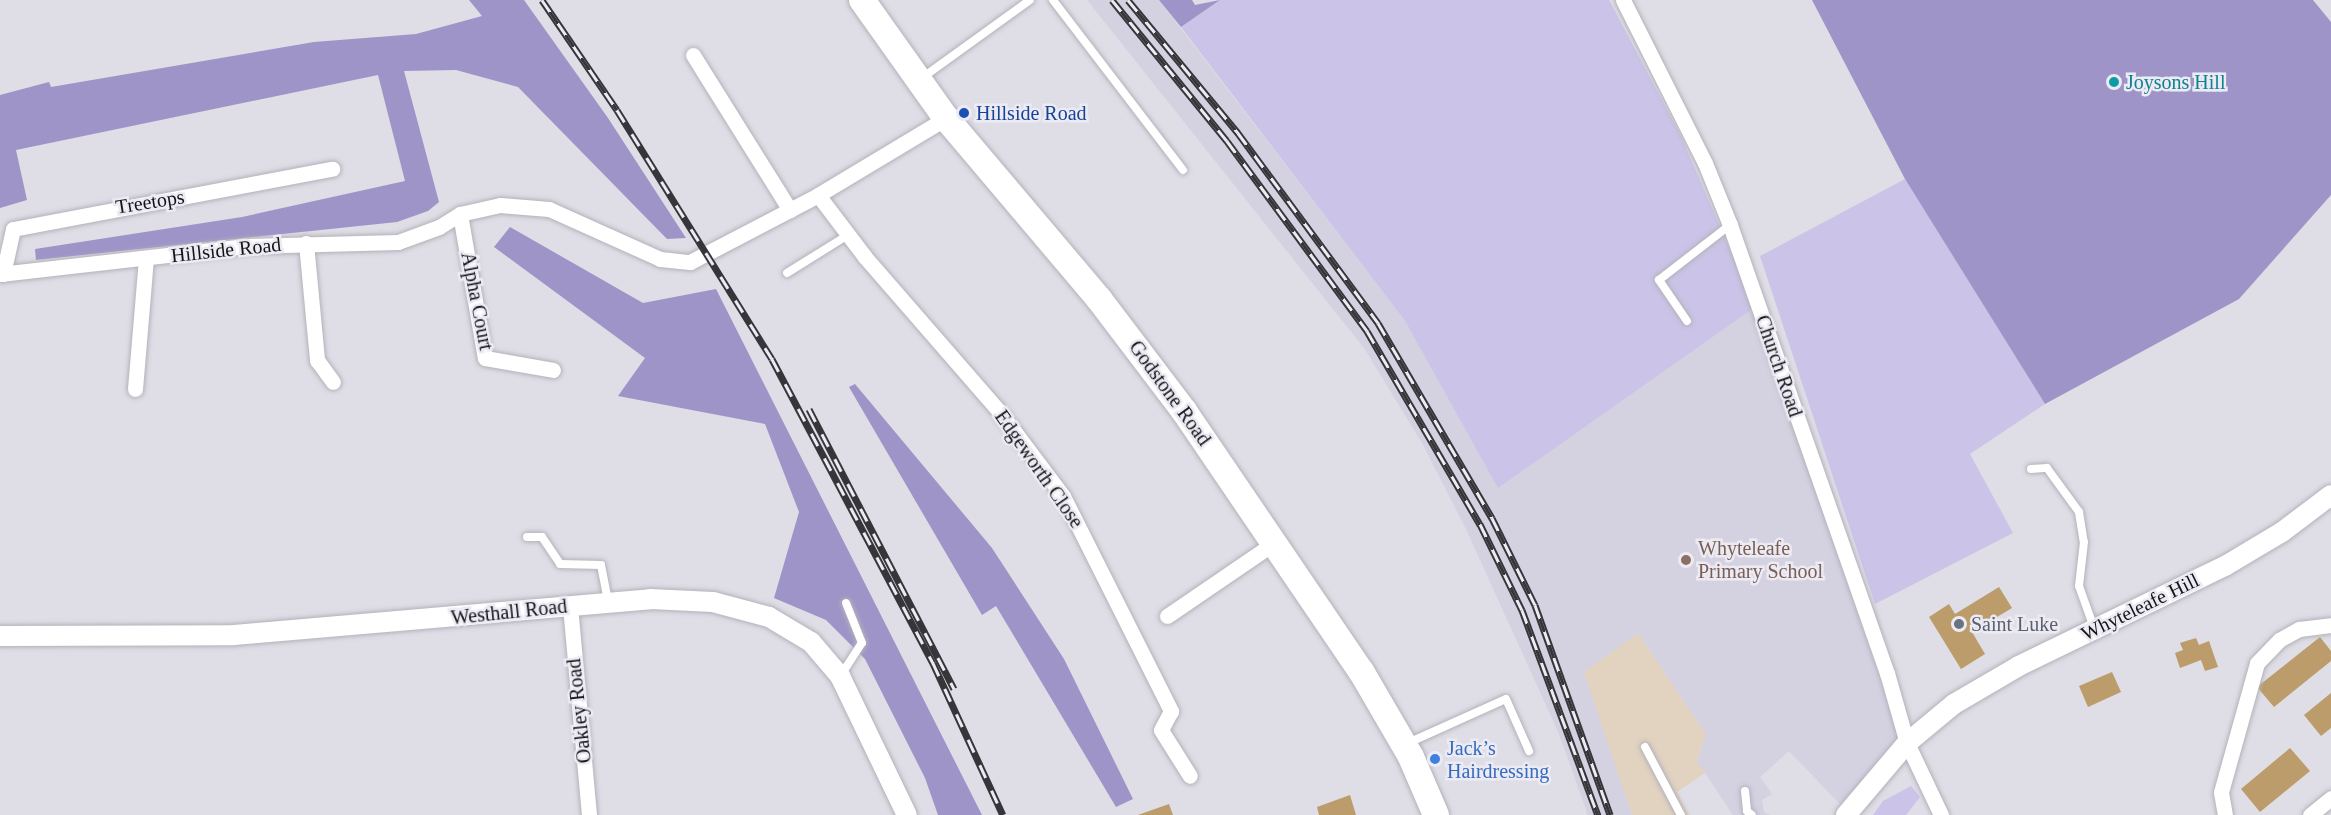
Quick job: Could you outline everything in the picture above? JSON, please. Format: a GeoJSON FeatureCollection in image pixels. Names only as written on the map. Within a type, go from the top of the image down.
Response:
{"type":"FeatureCollection","features":[{"type":"Feature","properties":{"kind":"highway","name":"Godstone Road"},"geometry":{"type":"LineString","coordinates":[[862,0],[946,118],[1099,299],[1184,411],[1274,543],[1404,745],[1436,815]]}},
{"type":"Feature","properties":{"kind":"street","name":"Church Road"},"geometry":{"type":"LineString","coordinates":[[1623,0],[1704,163],[1730,225],[1887,673],[1907,743],[1941,815]]}},
{"type":"Feature","properties":{"kind":"street"},"geometry":{"type":"LineString","coordinates":[[693,55],[790,210]]}},
{"type":"Feature","properties":{"kind":"street","name":"Hillside Road"},"geometry":{"type":"LineString","coordinates":[[1,274],[306,243],[398,242],[439,227],[460,214],[500,205],[549,209],[673,264],[690,262],[818,195],[946,118]]}},
{"type":"Feature","properties":{"kind":"street","name":"Treetops"},"geometry":{"type":"LineString","coordinates":[[1,274],[13,229],[332,169]]}},
{"type":"Feature","properties":{"kind":"street","name":"Edgeworth Close"},"geometry":{"type":"LineString","coordinates":[[818,195],[848,236],[999,411],[1063,496],[1171,711],[1161,730],[1190,776]]}},
{"type":"Feature","properties":{"kind":"street","name":"Alpha Court"},"geometry":{"type":"LineString","coordinates":[[460,214],[485,358],[553,370]]}},
{"type":"Feature","properties":{"kind":"street","name":"Hillside Road"},"geometry":{"type":"LineString","coordinates":[[306,243],[316,360],[333,382]]}},
{"type":"Feature","properties":{"kind":"street","name":"Hillside Road"},"geometry":{"type":"LineString","coordinates":[[135,389],[146,259]]}},
{"type":"Feature","properties":{"kind":"street","name":"Whyteleafe Hill"},"geometry":{"type":"LineString","coordinates":[[1846,815],[1907,743],[1954,704],[2094,629],[2225,566],[2331,495]]}},
{"type":"Feature","properties":{"kind":"street"},"geometry":{"type":"LineString","coordinates":[[1167,616],[1274,543]]}},
{"type":"Feature","properties":{"kind":"street","name":"Westhall Road"},"geometry":{"type":"LineString","coordinates":[[0,636],[234,635],[608,603],[713,602],[769,617],[811,642],[840,676],[907,815]]}},
{"type":"Feature","properties":{"kind":"street","name":"Oakley Road"},"geometry":{"type":"LineString","coordinates":[[570,606],[589,815]]}},
{"type":"Feature","properties":{"kind":"street"},"geometry":{"type":"LineString","coordinates":[[2225,815],[2221,792],[2257,663],[2279,640],[2299,629],[2331,625]]}},
{"type":"Feature","properties":{"kind":"street"},"geometry":{"type":"LineString","coordinates":[[2310,815],[2331,798]]}},
{"type":"Feature","properties":{"kind":"lane"},"geometry":{"type":"LineString","coordinates":[[920,80],[1030,0]]}},
{"type":"Feature","properties":{"kind":"lane"},"geometry":{"type":"LineString","coordinates":[[1053,0],[1183,170]]}},
{"type":"Feature","properties":{"kind":"lane"},"geometry":{"type":"LineString","coordinates":[[1687,321],[1659,280],[1730,225]]}},
{"type":"Feature","properties":{"kind":"lane"},"geometry":{"type":"LineString","coordinates":[[787,273],[848,236]]}},
{"type":"Feature","properties":{"kind":"lane"},"geometry":{"type":"LineString","coordinates":[[2031,470],[2047,468],[2079,512],[2084,542],[2079,586],[2094,629]]}},
{"type":"Feature","properties":{"kind":"lane"},"geometry":{"type":"LineString","coordinates":[[527,537],[542,537],[560,564],[601,565],[608,603]]}},
{"type":"Feature","properties":{"kind":"lane"},"geometry":{"type":"LineString","coordinates":[[840,676],[862,643],[846,603]]}},
{"type":"Feature","properties":{"kind":"lane"},"geometry":{"type":"LineString","coordinates":[[1404,745],[1506,699],[1529,751]]}},
{"type":"Feature","properties":{"kind":"lane"},"geometry":{"type":"LineString","coordinates":[[1645,747],[1681,815]]}},
{"type":"Feature","properties":{"kind":"lane"},"geometry":{"type":"LineString","coordinates":[[1744,791],[1747,811],[1752,815]]}},
{"type":"Feature","properties":{"kind":"shaded area"},"geometry":{"type":"Polygon","coordinates":[[[469,0],[524,0],[608,118],[686,238],[667,239],[518,87],[456,70],[404,71],[439,202],[428,211],[397,222],[36,260],[35,249],[242,217],[405,181],[378,75],[16,150],[27,200],[0,208],[0,95],[49,82],[51,87],[314,42],[416,34],[482,16],[469,0]]]}},
{"type":"Feature","properties":{"kind":"shaded area","name":"Whyteleafe Primary School"},"geometry":{"type":"Polygon","coordinates":[[[1087,0],[1159,0],[1405,321],[1498,487],[1755,306],[1901,741],[1842,806],[1789,751],[1760,777],[1772,794],[1762,800],[1764,812],[1770,815],[1733,815],[1697,761],[1706,734],[1638,633],[1584,672],[1632,815],[1588,815],[1559,734],[1466,529],[1422,443],[1364,348],[1087,0]]]}},
{"type":"Feature","properties":{"kind":"shaded area"},"geometry":{"type":"Polygon","coordinates":[[[1159,0],[1192,0],[1195,5],[1220,0],[1181,27],[1159,0]]]}},
{"type":"Feature","properties":{"kind":"shaded area"},"geometry":{"type":"Polygon","coordinates":[[[1220,0],[1609,0],[1680,134],[1755,307],[1498,488],[1405,321],[1181,27],[1220,0]]]}},
{"type":"Feature","properties":{"kind":"shaded area"},"geometry":{"type":"Polygon","coordinates":[[[1812,0],[2313,0],[2331,22],[2331,195],[2239,299],[2045,404],[1905,179],[1812,0]]]}},
{"type":"Feature","properties":{"kind":"shaded area"},"geometry":{"type":"Polygon","coordinates":[[[1905,179],[2045,404],[1970,454],[2013,533],[1875,604],[1760,256],[1905,179]]]}},
{"type":"Feature","properties":{"kind":"shaded area"},"geometry":{"type":"Polygon","coordinates":[[[510,227],[643,303],[716,289],[982,815],[938,815],[925,778],[865,659],[826,620],[774,598],[799,512],[765,424],[618,396],[645,358],[494,247],[510,227]]]}},
{"type":"Feature","properties":{"kind":"shaded area"},"geometry":{"type":"Polygon","coordinates":[[[855,384],[992,548],[1064,659],[1133,799],[1116,807],[996,606],[982,615],[849,387],[855,384]]]}},
{"type":"Feature","properties":{"kind":"shaded area"},"geometry":{"type":"Polygon","coordinates":[[[1638,633],[1706,734],[1697,760],[1705,773],[1677,792],[1689,815],[1632,815],[1583,672],[1638,633]]]}},
{"type":"Feature","properties":{"kind":"shaded area"},"geometry":{"type":"Polygon","coordinates":[[[1911,786],[1920,797],[1906,815],[1873,815],[1883,801],[1911,786]]]}},
{"type":"Feature","properties":{"kind":"building","name":"Saint Luke"},"geometry":{"type":"Polygon","coordinates":[[[1999,587],[2012,608],[1972,632],[1985,654],[1961,669],[1929,617],[1949,604],[1955,614],[1999,587]]]}},
{"type":"Feature","properties":{"kind":"building"},"geometry":{"type":"Polygon","coordinates":[[[2320,637],[2331,651],[2331,661],[2274,707],[2257,687],[2320,637]]]}},
{"type":"Feature","properties":{"kind":"building"},"geometry":{"type":"Polygon","coordinates":[[[2196,638],[2199,645],[2209,641],[2218,667],[2205,671],[2201,660],[2180,668],[2175,653],[2183,650],[2180,643],[2196,638]]]}},
{"type":"Feature","properties":{"kind":"building"},"geometry":{"type":"Polygon","coordinates":[[[2112,672],[2121,692],[2088,707],[2079,686],[2112,672]]]}},
{"type":"Feature","properties":{"kind":"building"},"geometry":{"type":"Polygon","coordinates":[[[2331,693],[2331,728],[2321,736],[2304,715],[2331,693]]]}},
{"type":"Feature","properties":{"kind":"building"},"geometry":{"type":"Polygon","coordinates":[[[2290,748],[2310,771],[2260,812],[2241,789],[2290,748]]]}},
{"type":"Feature","properties":{"kind":"building"},"geometry":{"type":"Polygon","coordinates":[[[1350,795],[1356,815],[1319,815],[1317,807],[1350,795]]]}},
{"type":"Feature","properties":{"kind":"building"},"geometry":{"type":"Polygon","coordinates":[[[1169,804],[1173,815],[1138,815],[1169,804]]]}},
{"type":"Feature","properties":{"kind":"railway"},"geometry":{"type":"LineString","coordinates":[[542,0],[617,110],[772,359],[933,663],[1003,815]]}},
{"type":"Feature","properties":{"kind":"railway"},"geometry":{"type":"LineString","coordinates":[[1112,0],[1227,141],[1367,331],[1480,524],[1522,610],[1598,815]]}},
{"type":"Feature","properties":{"kind":"railway"},"geometry":{"type":"LineString","coordinates":[[1128,0],[1238,133],[1378,323],[1492,518],[1535,605],[1610,815]]}},
{"type":"Feature","properties":{"kind":"railway"},"geometry":{"type":"LineString","coordinates":[[809,409],[954,689]]}},
{"type":"Feature","properties":{"kind":"place","name":"Joysons Hill"},"geometry":{"type":"Point","coordinates":[2114,82]}},
{"type":"Feature","properties":{"kind":"place","name":"Hillside Road"},"geometry":{"type":"Point","coordinates":[964,113]}},
{"type":"Feature","properties":{"kind":"place","name":"Whyteleafe Primary School"},"geometry":{"type":"Point","coordinates":[1686,560]}},
{"type":"Feature","properties":{"kind":"place","name":"Saint Luke"},"geometry":{"type":"Point","coordinates":[1959,624]}},
{"type":"Feature","properties":{"kind":"place","name":"Jack’s Hairdressing"},"geometry":{"type":"Point","coordinates":[1435,759]}}]}
